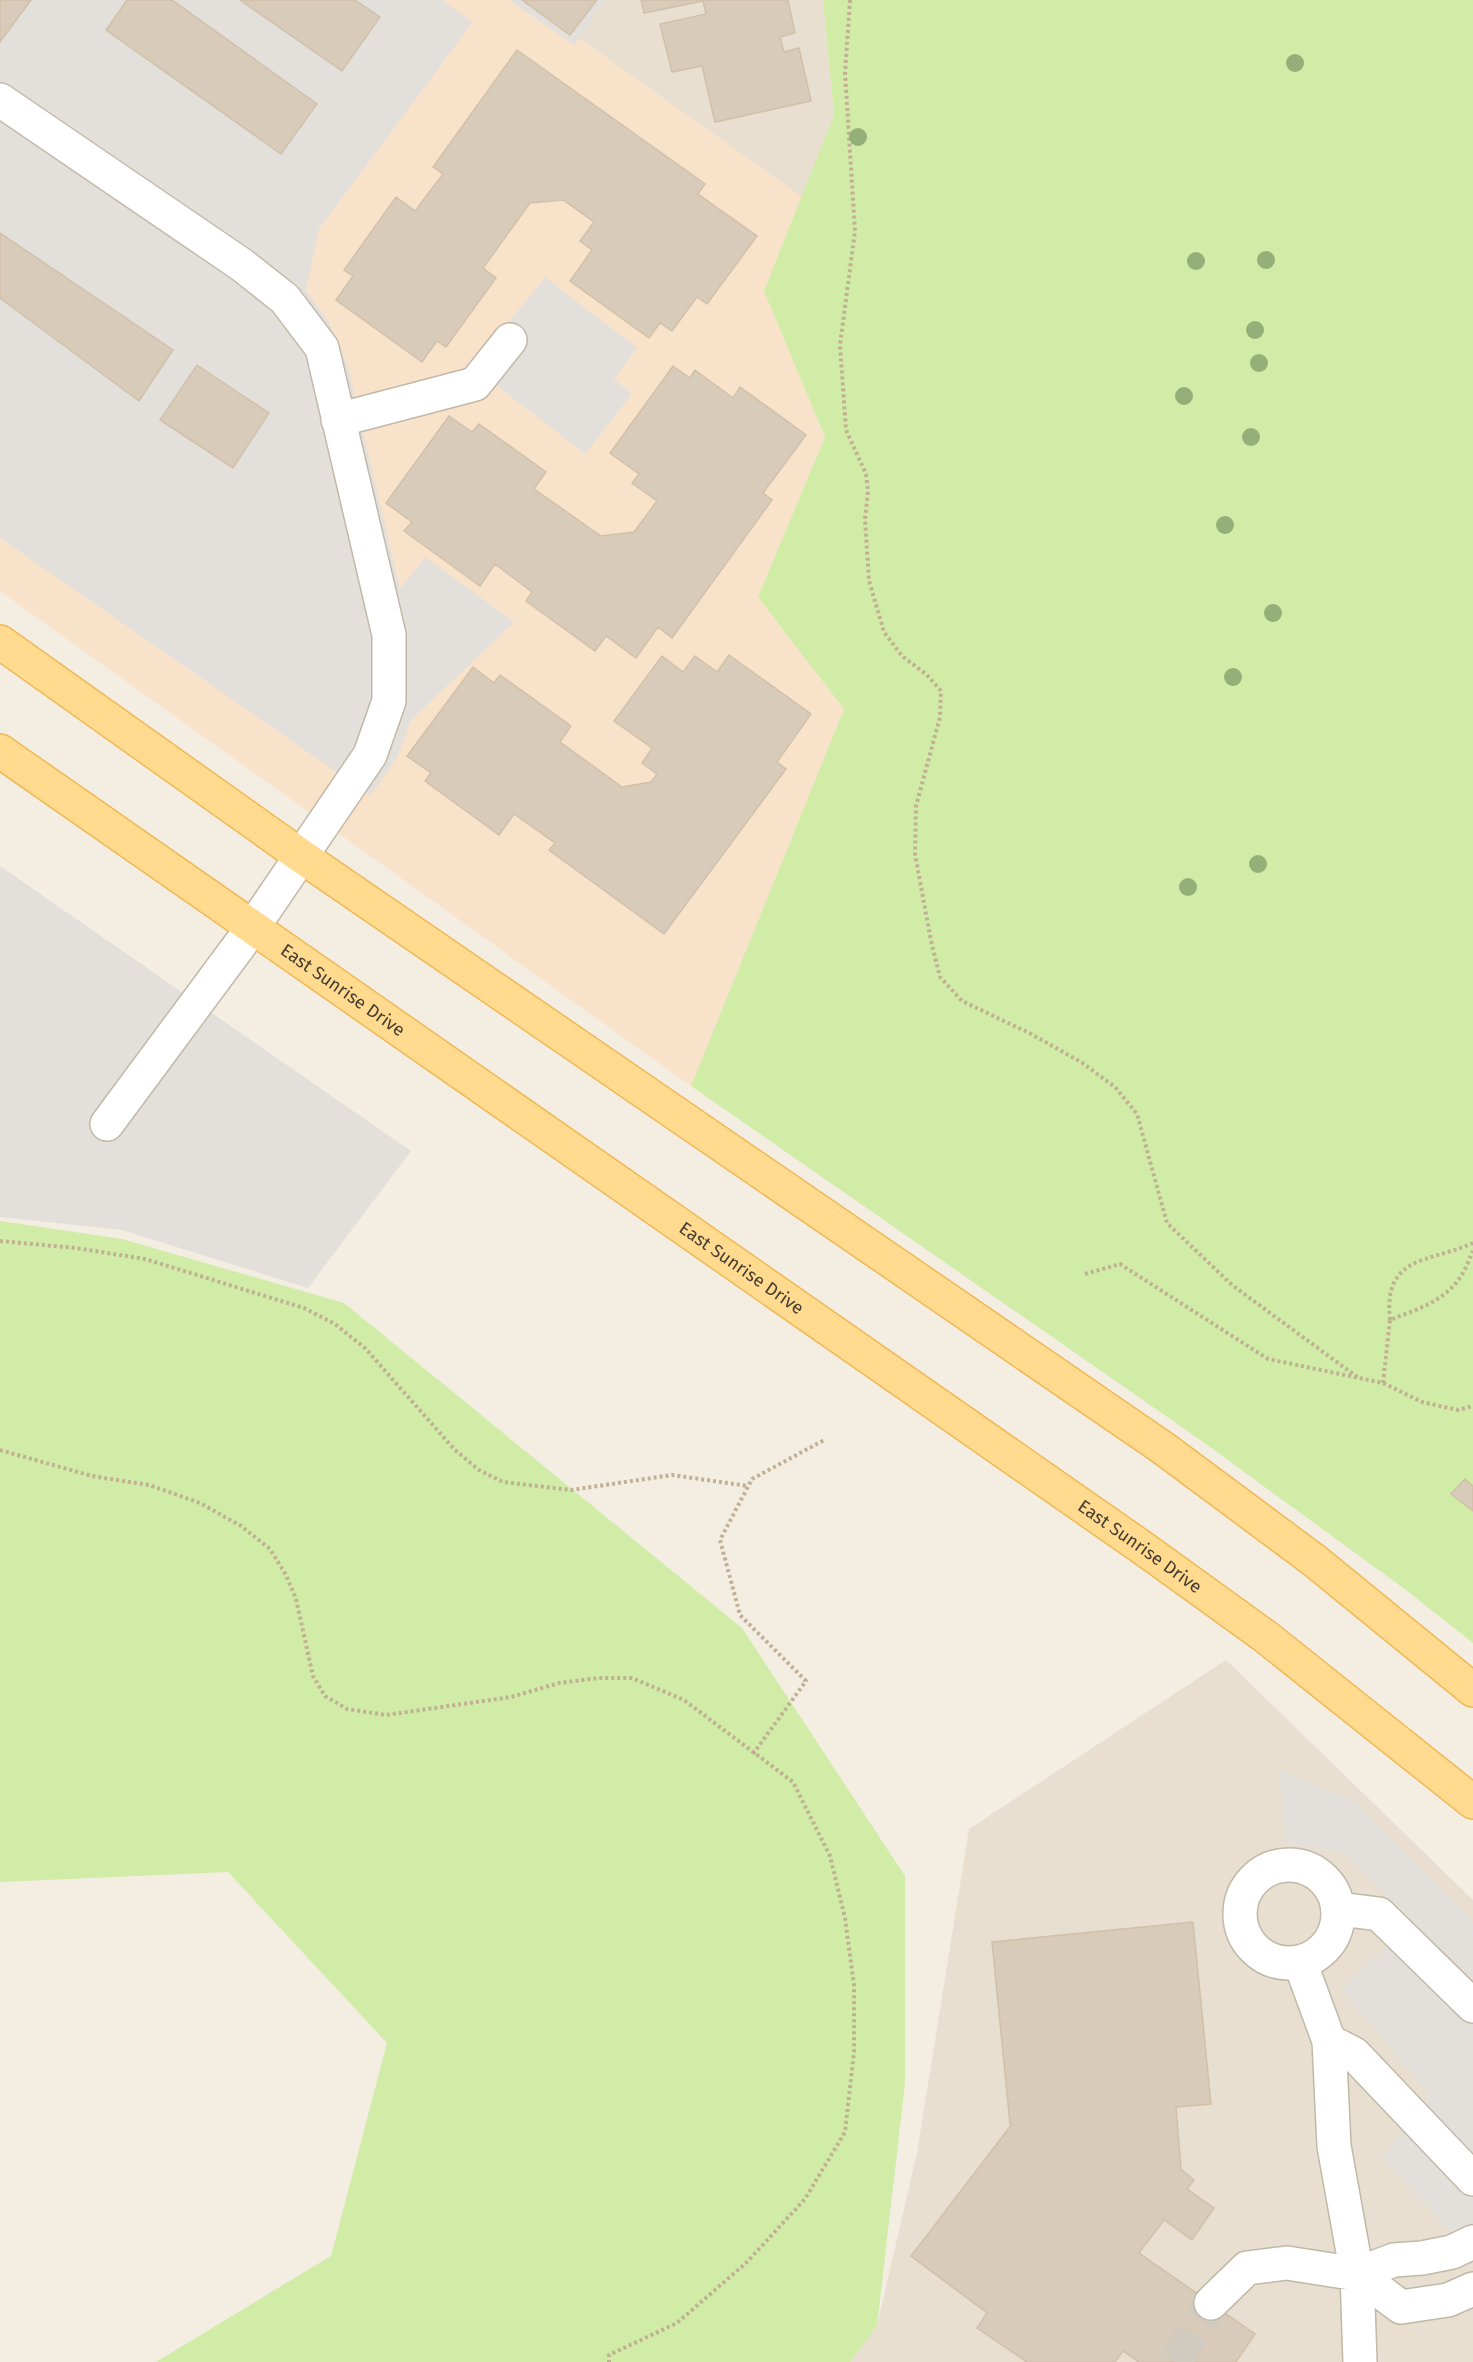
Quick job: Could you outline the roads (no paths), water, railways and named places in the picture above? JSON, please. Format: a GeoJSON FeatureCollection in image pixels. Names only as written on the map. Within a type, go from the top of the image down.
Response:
{"type":"FeatureCollection","features":[{"type":"Feature","properties":{"kind":"main road"},"geometry":{"type":"LineString","coordinates":[[0,642],[301,856],[1163,1448],[1315,1561],[1473,1690]]}},
{"type":"Feature","properties":{"kind":"main road","name":"East Sunrise Drive"},"geometry":{"type":"LineString","coordinates":[[0,751],[1147,1551],[1266,1637],[1473,1802]]}},
{"type":"Feature","properties":{"kind":"lane"},"geometry":{"type":"LineString","coordinates":[[0,100],[242,265],[285,299],[322,348],[389,635],[389,701],[370,755],[253,927],[107,1125]]}},
{"type":"Feature","properties":{"kind":"lane"},"geometry":{"type":"LineString","coordinates":[[338,420],[475,384],[510,340]]}},
{"type":"Feature","properties":{"kind":"lane"},"geometry":{"type":"LineString","coordinates":[[1293,1865],[1310,1869],[1324,1879],[1334,1892],[1339,1910],[1335,1935],[1325,1948],[1311,1959],[1300,1962],[1283,1964],[1260,1954],[1247,1942],[1240,1923],[1240,1906],[1251,1882],[1264,1871],[1276,1867],[1293,1865]]}},
{"type":"Feature","properties":{"kind":"lane"},"geometry":{"type":"LineString","coordinates":[[1339,1910],[1379,1914],[1473,2006]]}},
{"type":"Feature","properties":{"kind":"lane"},"geometry":{"type":"LineString","coordinates":[[1300,1962],[1329,2041],[1335,2146],[1358,2274],[1360,2362]]}},
{"type":"Feature","properties":{"kind":"lane"},"geometry":{"type":"LineString","coordinates":[[1329,2041],[1354,2054],[1473,2179]]}},
{"type":"Feature","properties":{"kind":"lane"},"geometry":{"type":"LineString","coordinates":[[1211,2303],[1247,2268],[1287,2264],[1358,2274],[1394,2260],[1422,2258],[1452,2252],[1473,2242]]}},
{"type":"Feature","properties":{"kind":"lane"},"geometry":{"type":"LineString","coordinates":[[1358,2274],[1401,2307],[1448,2300],[1473,2289]]}},
{"type":"Feature","properties":{"kind":"tunnel"},"geometry":{"type":"LineString","coordinates":[[1175,2362],[1211,2303]]}}]}
